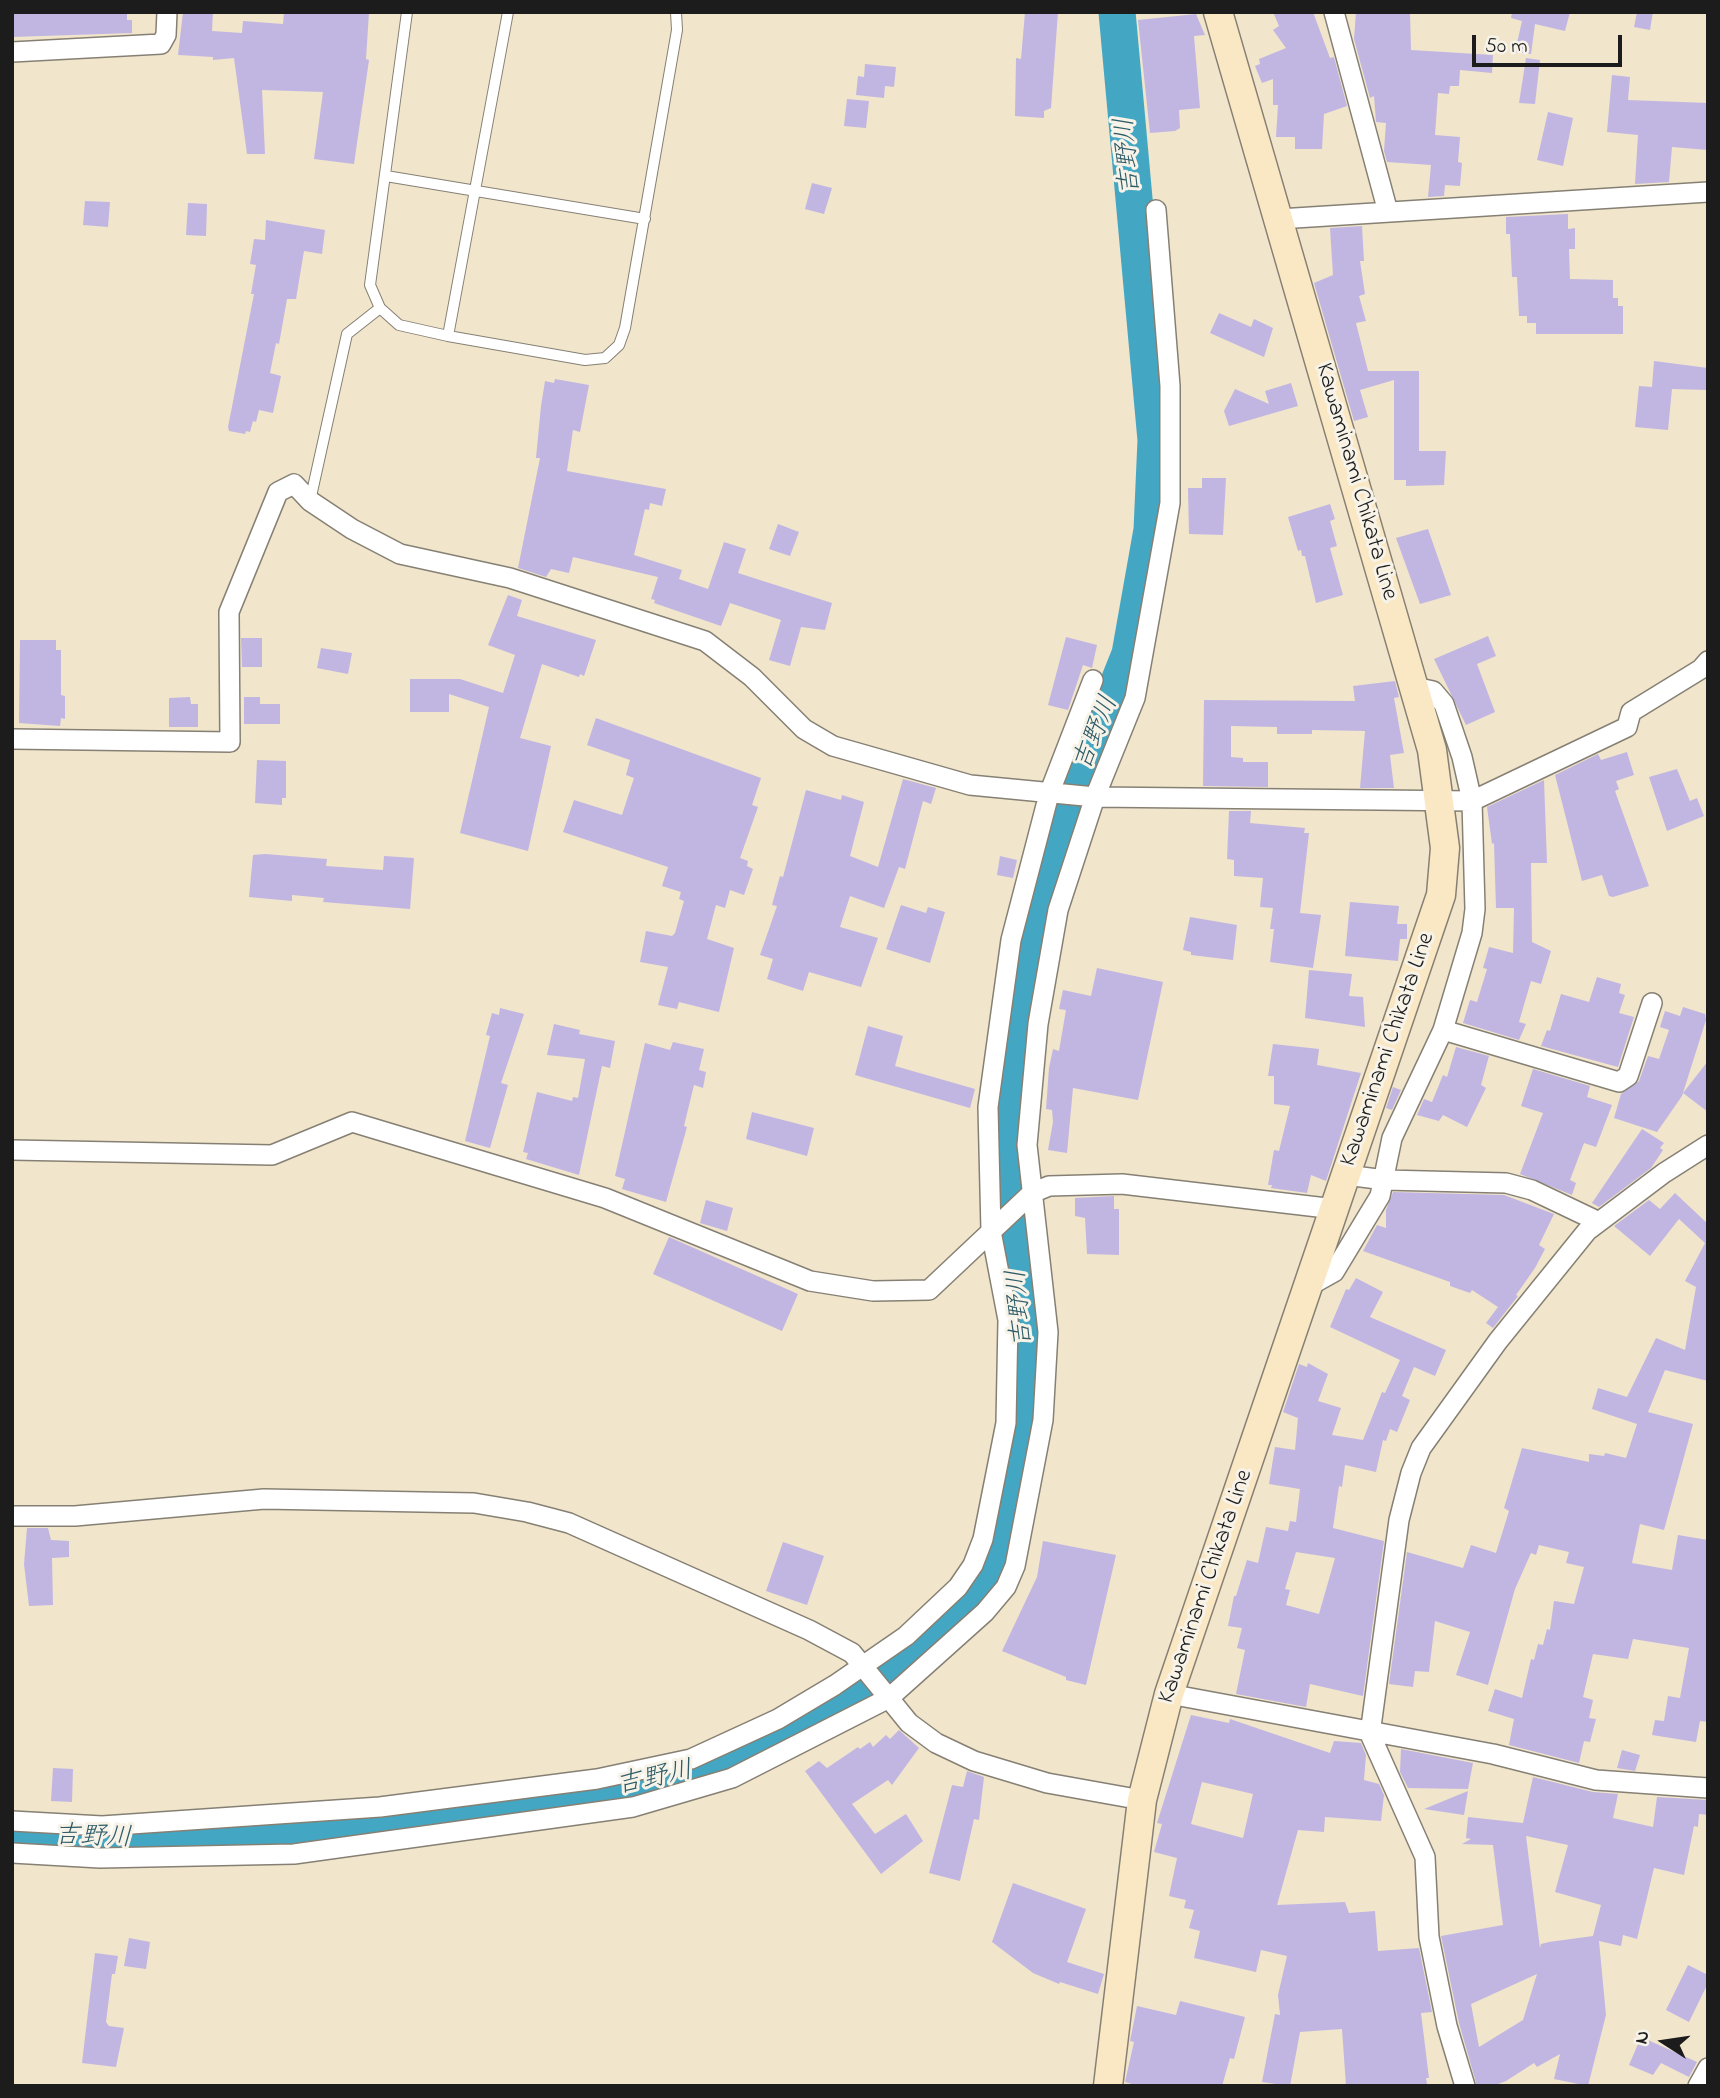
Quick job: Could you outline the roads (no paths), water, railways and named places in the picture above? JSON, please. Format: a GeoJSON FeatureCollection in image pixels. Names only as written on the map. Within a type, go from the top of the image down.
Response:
{"type":"FeatureCollection","features":[{"type":"Feature","properties":{"kind":"main road","name":"Kawaminami Chikata Line"},"geometry":{"type":"LineString","coordinates":[[1108,2086],[1142,1800],[1169,1694],[1441,895],[1445,848],[1432,750],[1219,12]]}},
{"type":"Feature","properties":{"kind":"street"},"geometry":{"type":"LineString","coordinates":[[12,52],[161,44],[166,35],[167,12]]}},
{"type":"Feature","properties":{"kind":"street"},"geometry":{"type":"LineString","coordinates":[[1334,12],[1388,212]]}},
{"type":"Feature","properties":{"kind":"street"},"geometry":{"type":"LineString","coordinates":[[1279,219],[1708,192]]}},
{"type":"Feature","properties":{"kind":"street"},"geometry":{"type":"LineString","coordinates":[[12,1853],[100,1858],[294,1854],[633,1807],[732,1777],[887,1695],[985,1612],[1006,1587],[1015,1566],[1043,1420],[1048,1332],[1027,1197],[1027,1145],[1038,1024],[1058,910],[1095,797],[1135,698],[1170,503],[1170,386],[1156,210]]}},
{"type":"Feature","properties":{"kind":"street"},"geometry":{"type":"LineString","coordinates":[[12,738],[230,741],[229,611],[278,492],[294,484],[310,501],[352,530],[400,554],[510,578],[705,641],[752,677],[804,729],[833,746],[970,785],[1095,797],[1146,795],[1472,801],[1627,727],[1631,712],[1708,662]]}},
{"type":"Feature","properties":{"kind":"street"},"geometry":{"type":"LineString","coordinates":[[12,1821],[102,1826],[380,1807],[597,1779],[691,1759],[778,1719],[866,1667],[906,1636],[958,1587],[973,1565],[983,1538],[1006,1423],[1009,1361],[1003,1283],[995,1228],[988,1107],[1011,940],[1049,794],[1093,680]]}},
{"type":"Feature","properties":{"kind":"street"},"geometry":{"type":"LineString","coordinates":[[1309,1286],[1334,1272],[1380,1196],[1391,1138],[1443,1030],[1472,933],[1472,801],[1462,757],[1444,704],[1433,691],[1414,687]]}},
{"type":"Feature","properties":{"kind":"street"},"geometry":{"type":"LineString","coordinates":[[1443,1030],[1619,1082],[1628,1076],[1652,1003]]}},
{"type":"Feature","properties":{"kind":"street"},"geometry":{"type":"LineString","coordinates":[[12,1150],[272,1155],[352,1122],[605,1198],[810,1281],[873,1291],[929,1290],[1027,1197],[1049,1186],[1122,1184],[1335,1209]]}},
{"type":"Feature","properties":{"kind":"street"},"geometry":{"type":"LineString","coordinates":[[1465,2086],[1447,2026],[1429,1937],[1425,1857],[1370,1734],[1399,1520],[1421,1448],[1498,1341],[1597,1221],[1708,1145]]}},
{"type":"Feature","properties":{"kind":"street"},"geometry":{"type":"LineString","coordinates":[[1346,1175],[1385,1180],[1506,1183],[1532,1191],[1597,1221]]}},
{"type":"Feature","properties":{"kind":"street"},"geometry":{"type":"LineString","coordinates":[[12,1516],[75,1516],[264,1499],[474,1503],[527,1512],[569,1523],[809,1630],[852,1653],[909,1723],[936,1743],[974,1761],[1047,1783],[1142,1800]]}},
{"type":"Feature","properties":{"kind":"street"},"geometry":{"type":"LineString","coordinates":[[1169,1694],[1370,1734],[1493,1754],[1596,1780],[1708,1788]]}},
{"type":"Feature","properties":{"kind":"street"},"geometry":{"type":"LineString","coordinates":[[1698,2086],[1708,2068]]}},
{"type":"Feature","properties":{"kind":"lane"},"geometry":{"type":"LineString","coordinates":[[407,12],[370,285],[380,308],[399,324],[448,336],[585,360],[605,358],[619,345],[625,328],[677,30],[676,12]]}},
{"type":"Feature","properties":{"kind":"lane"},"geometry":{"type":"LineString","coordinates":[[448,336],[508,12]]}},
{"type":"Feature","properties":{"kind":"lane"},"geometry":{"type":"LineString","coordinates":[[386,176],[645,219]]}},
{"type":"Feature","properties":{"kind":"lane"},"geometry":{"type":"LineString","coordinates":[[310,501],[347,334],[380,308]]}},
{"type":"Feature","properties":{"kind":"waterway","name":"吉野川"},"geometry":{"type":"LineString","coordinates":[[12,1836],[104,1842],[255,1838],[506,1809],[659,1784],[691,1776],[850,1701],[928,1641],[986,1585],[995,1560],[1014,1467],[1027,1373],[1028,1316],[1006,1193],[1005,1146],[1016,1045],[1040,896],[1064,819],[1130,654],[1152,530],[1156,440],[1117,12]]}}]}
